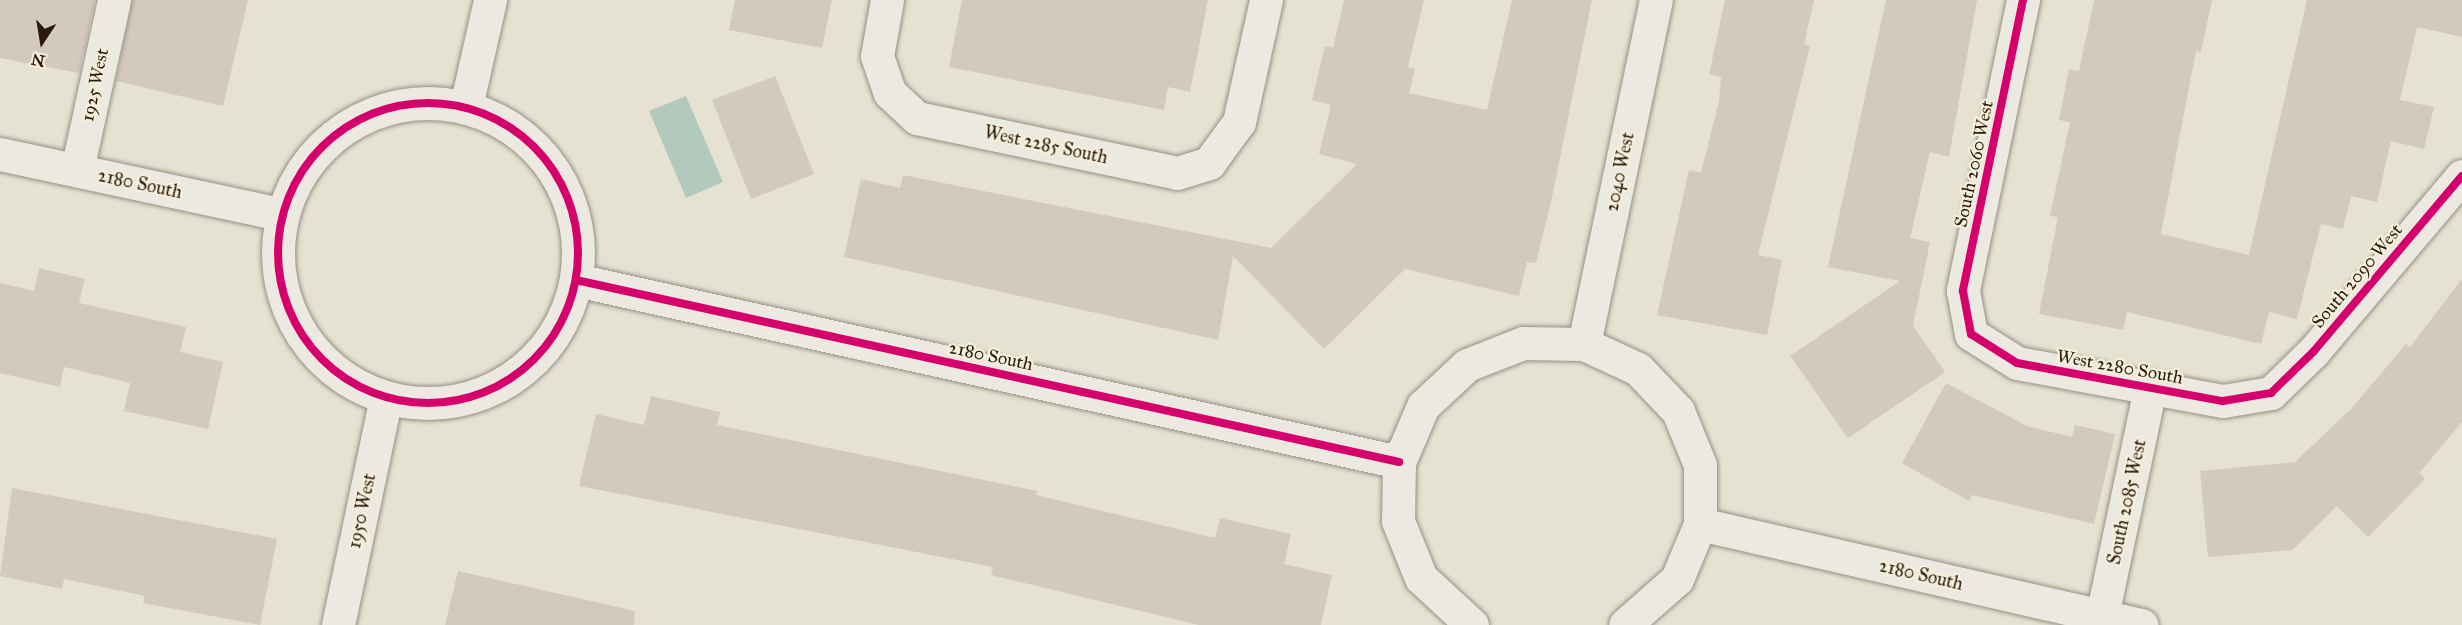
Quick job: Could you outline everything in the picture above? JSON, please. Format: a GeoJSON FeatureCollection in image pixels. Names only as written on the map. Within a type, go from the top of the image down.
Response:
{"type":"FeatureCollection","features":[{"type":"Feature","properties":{"kind":"street","name":"1925 West"},"geometry":{"type":"LineString","coordinates":[[77,171],[114,0]]}},
{"type":"Feature","properties":{"kind":"street"},"geometry":{"type":"LineString","coordinates":[[466,106],[490,0]]}},
{"type":"Feature","properties":{"kind":"street","name":"West 2285 South"},"geometry":{"type":"LineString","coordinates":[[886,0],[877,56],[890,93],[917,118],[1177,173],[1209,163],[1239,122],[1266,0]]}},
{"type":"Feature","properties":{"kind":"street","name":"2040 West"},"geometry":{"type":"LineString","coordinates":[[1584,344],[1656,0]]}},
{"type":"Feature","properties":{"kind":"street","name":"South 2060 West"},"geometry":{"type":"LineString","coordinates":[[1971,334],[1963,291],[2023,0]]}},
{"type":"Feature","properties":{"kind":"street"},"geometry":{"type":"LineString","coordinates":[[406,103],[466,106],[517,130],[555,171],[576,224],[576,280],[559,327],[528,366],[485,392],[436,403],[386,398],[334,372],[296,327],[277,272],[281,214],[307,161],[351,122],[406,103]]}},
{"type":"Feature","properties":{"kind":"street","name":"2180 South"},"geometry":{"type":"LineString","coordinates":[[0,154],[281,214]]}},
{"type":"Feature","properties":{"kind":"street","name":"South 2090 West"},"geometry":{"type":"LineString","coordinates":[[2271,393],[2314,351],[2462,176]]}},
{"type":"Feature","properties":{"kind":"street","name":"2180 South"},"geometry":{"type":"LineString","coordinates":[[576,280],[1399,462]]}},
{"type":"Feature","properties":{"kind":"street","name":"West 2280 South"},"geometry":{"type":"LineString","coordinates":[[1971,334],[2017,363],[2223,401],[2271,393]]}},
{"type":"Feature","properties":{"kind":"street"},"geometry":{"type":"LineString","coordinates":[[1472,625],[1421,578],[1398,521],[1399,462],[1423,406],[1467,364],[1523,343],[1584,344],[1638,369],[1678,411],[1700,465],[1700,524],[1677,579],[1625,625]]}},
{"type":"Feature","properties":{"kind":"street","name":"South 2085 West"},"geometry":{"type":"LineString","coordinates":[[2102,616],[2150,388]]}},
{"type":"Feature","properties":{"kind":"street","name":"1950 West"},"geometry":{"type":"LineString","coordinates":[[338,625],[386,398]]}},
{"type":"Feature","properties":{"kind":"street","name":"2180 South"},"geometry":{"type":"LineString","coordinates":[[1700,524],[2142,625]]}},
{"type":"Feature","properties":{"kind":"shaded area"},"geometry":{"type":"Polygon","coordinates":[[[686,96],[723,182],[686,198],[649,111],[686,96]]]}},
{"type":"Feature","properties":{"kind":"building"},"geometry":{"type":"Polygon","coordinates":[[[0,0],[95,0],[79,73],[0,58],[0,0]]]}},
{"type":"Feature","properties":{"kind":"building"},"geometry":{"type":"Polygon","coordinates":[[[132,0],[248,0],[223,106],[116,81],[132,0]]]}},
{"type":"Feature","properties":{"kind":"building"},"geometry":{"type":"Polygon","coordinates":[[[735,0],[832,0],[822,48],[729,30],[735,0]]]}},
{"type":"Feature","properties":{"kind":"building"},"geometry":{"type":"Polygon","coordinates":[[[962,0],[1208,0],[1190,92],[1168,87],[1164,110],[949,67],[962,0]]]}},
{"type":"Feature","properties":{"kind":"building"},"geometry":{"type":"Polygon","coordinates":[[[1344,0],[1424,0],[1408,67],[1415,69],[1409,93],[1487,110],[1512,0],[1592,0],[1551,202],[1536,263],[1527,262],[1519,296],[1405,269],[1324,349],[1233,256],[1218,340],[844,257],[861,179],[900,188],[903,175],[1271,248],[1357,164],[1319,154],[1331,105],[1312,100],[1325,46],[1333,48],[1344,0]]]}},
{"type":"Feature","properties":{"kind":"building"},"geometry":{"type":"Polygon","coordinates":[[[1725,0],[1814,0],[1804,44],[1810,46],[1758,255],[1782,260],[1767,335],[1657,315],[1689,170],[1701,173],[1719,101],[1721,77],[1709,74],[1725,0]]]}},
{"type":"Feature","properties":{"kind":"building"},"geometry":{"type":"Polygon","coordinates":[[[1886,0],[1977,0],[1949,157],[1930,152],[1910,238],[1930,242],[1913,326],[1945,372],[1848,438],[1790,356],[1900,281],[1828,267],[1886,0]]]}},
{"type":"Feature","properties":{"kind":"building"},"geometry":{"type":"Polygon","coordinates":[[[2094,0],[2212,0],[2201,52],[2196,51],[2161,234],[2249,255],[2307,0],[2462,0],[2462,37],[2417,27],[2400,100],[2434,107],[2424,149],[2391,141],[2377,202],[2351,196],[2343,229],[2321,224],[2297,319],[2269,312],[2261,344],[2127,312],[2123,330],[2039,314],[2058,217],[2050,216],[2070,122],[2059,120],[2069,69],[2079,71],[2094,0]]]}},
{"type":"Feature","properties":{"kind":"building"},"geometry":{"type":"Polygon","coordinates":[[[775,76],[814,174],[751,199],[712,100],[775,76]]]}},
{"type":"Feature","properties":{"kind":"building"},"geometry":{"type":"Polygon","coordinates":[[[39,268],[85,279],[79,303],[186,327],[180,352],[223,362],[208,429],[124,411],[130,383],[64,367],[60,387],[0,373],[0,283],[34,291],[39,268]]]}},
{"type":"Feature","properties":{"kind":"building"},"geometry":{"type":"Polygon","coordinates":[[[2462,279],[2462,422],[2419,473],[2425,479],[2368,537],[2337,506],[2292,550],[2208,557],[2200,471],[2295,462],[2352,408],[2406,344],[2410,347],[2462,279]]]}},
{"type":"Feature","properties":{"kind":"building"},"geometry":{"type":"Polygon","coordinates":[[[1946,383],[2027,426],[2072,437],[2075,425],[2115,434],[2094,524],[1972,495],[1969,501],[1902,463],[1946,383]]]}},
{"type":"Feature","properties":{"kind":"building"},"geometry":{"type":"Polygon","coordinates":[[[651,396],[720,412],[717,425],[1037,491],[1036,495],[1215,538],[1220,518],[1291,534],[1284,564],[1332,575],[1321,625],[1199,625],[991,575],[993,567],[579,486],[596,414],[644,425],[651,396]]]}},
{"type":"Feature","properties":{"kind":"building"},"geometry":{"type":"Polygon","coordinates":[[[12,488],[277,539],[260,625],[143,603],[145,596],[64,579],[62,589],[0,576],[12,488]]]}},
{"type":"Feature","properties":{"kind":"building"},"geometry":{"type":"Polygon","coordinates":[[[458,571],[635,611],[634,625],[445,625],[458,571]]]}},
{"type":"Feature","properties":{"kind":"cycle path"},"geometry":{"type":"LineString","coordinates":[[2023,0],[1963,291],[1971,334],[2017,363],[2223,401],[2271,393],[2314,351],[2462,176]]}},
{"type":"Feature","properties":{"kind":"cycle path"},"geometry":{"type":"LineString","coordinates":[[428,103],[457,106],[485,115],[511,129],[534,147],[552,170],[566,196],[575,224],[578,253],[575,282],[566,310],[552,336],[534,359],[511,377],[485,391],[457,400],[428,403],[399,400],[371,391],[345,377],[322,359],[304,336],[290,310],[281,282],[278,253],[281,224],[290,196],[304,170],[322,147],[345,129],[371,115],[399,106],[428,103]]}},
{"type":"Feature","properties":{"kind":"cycle path"},"geometry":{"type":"LineString","coordinates":[[576,280],[1399,462]]}}]}
